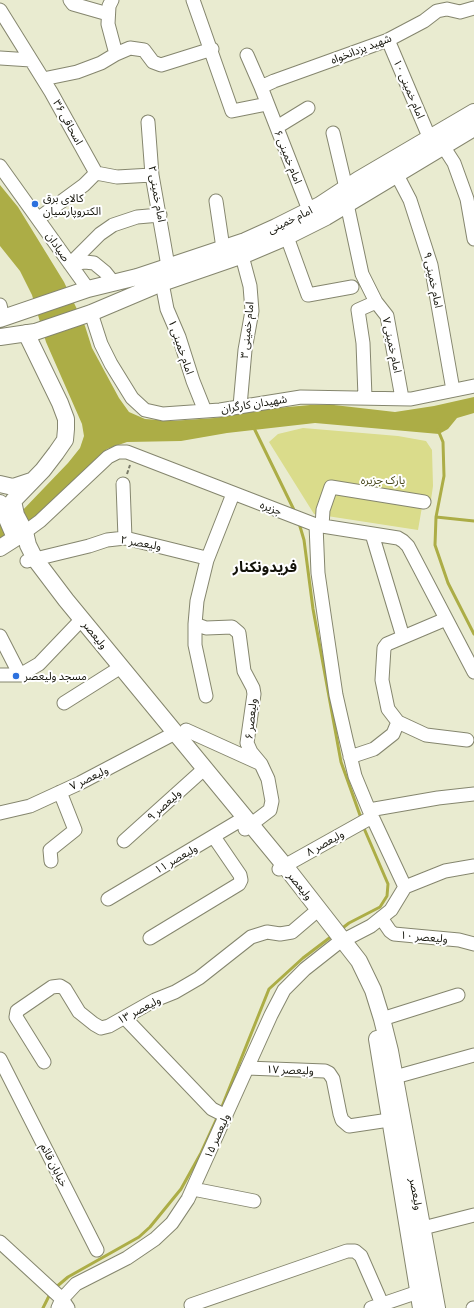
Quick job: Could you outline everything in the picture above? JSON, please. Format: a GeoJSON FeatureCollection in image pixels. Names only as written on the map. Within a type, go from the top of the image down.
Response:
{"type":"FeatureCollection","features":[{"type":"Feature","properties":{"kind":"main road","name":"امام خمینی"},"geometry":{"type":"LineString","coordinates":[[0,337],[31,333],[91,313],[162,283],[242,256],[287,236],[347,204],[357,187],[397,174],[474,112]]}},
{"type":"Feature","properties":{"kind":"main road","name":"امام خمینی"},"geometry":{"type":"LineString","coordinates":[[5,314],[88,289],[137,277],[223,248],[276,227],[357,187],[436,143],[474,128]]}},
{"type":"Feature","properties":{"kind":"main road"},"geometry":{"type":"LineString","coordinates":[[6,515],[13,501],[43,470],[65,440],[66,419],[31,333]]}},
{"type":"Feature","properties":{"kind":"main road"},"geometry":{"type":"LineString","coordinates":[[0,484],[13,487],[22,486],[32,480]]}},
{"type":"Feature","properties":{"kind":"main road","name":"ولیعصر"},"geometry":{"type":"LineString","coordinates":[[6,515],[20,534],[31,560],[79,621],[118,669],[177,733],[202,771],[316,911],[359,961],[369,982],[382,1019],[395,1077],[437,1308]]}},
{"type":"Feature","properties":{"kind":"main road"},"geometry":{"type":"LineString","coordinates":[[0,548],[20,534]]}},
{"type":"Feature","properties":{"kind":"main road","name":"ولیعصر"},"geometry":{"type":"LineString","coordinates":[[337,936],[366,991],[378,1046],[421,1308]]}},
{"type":"Feature","properties":{"kind":"street"},"geometry":{"type":"LineString","coordinates":[[70,0],[73,4],[108,14]]}},
{"type":"Feature","properties":{"kind":"street"},"geometry":{"type":"LineString","coordinates":[[112,0],[109,6],[108,24],[116,54]]}},
{"type":"Feature","properties":{"kind":"street"},"geometry":{"type":"LineString","coordinates":[[193,0],[212,49],[232,111],[267,104],[247,55]]}},
{"type":"Feature","properties":{"kind":"street","name":"شهید یزدانخواه"},"geometry":{"type":"LineString","coordinates":[[261,87],[274,80],[388,40],[424,21],[446,4],[460,12],[474,8]]}},
{"type":"Feature","properties":{"kind":"street","name":"اسحاقی ۳۶"},"geometry":{"type":"LineString","coordinates":[[0,10],[32,60],[96,173]]}},
{"type":"Feature","properties":{"kind":"street","name":"امام خمینی ۱۰"},"geometry":{"type":"LineString","coordinates":[[388,40],[436,143],[454,163],[472,217],[474,239]]}},
{"type":"Feature","properties":{"kind":"street"},"geometry":{"type":"LineString","coordinates":[[43,79],[77,72],[101,63],[130,48],[144,50],[153,62],[161,65],[212,49]]}},
{"type":"Feature","properties":{"kind":"street"},"geometry":{"type":"LineString","coordinates":[[0,58],[32,60]]}},
{"type":"Feature","properties":{"kind":"street","name":"امام خمینی ۶"},"geometry":{"type":"LineString","coordinates":[[267,104],[309,210]]}},
{"type":"Feature","properties":{"kind":"street"},"geometry":{"type":"LineString","coordinates":[[276,127],[308,108]]}},
{"type":"Feature","properties":{"kind":"street","name":"امام خمینی ۲"},"geometry":{"type":"LineString","coordinates":[[148,122],[152,175],[168,266]]}},
{"type":"Feature","properties":{"kind":"street"},"geometry":{"type":"LineString","coordinates":[[333,133],[357,187]]}},
{"type":"Feature","properties":{"kind":"street","name":"صیادان"},"geometry":{"type":"LineString","coordinates":[[0,166],[39,218],[88,289]]}},
{"type":"Feature","properties":{"kind":"street"},"geometry":{"type":"LineString","coordinates":[[39,218],[84,185],[96,173],[117,176],[152,175]]}},
{"type":"Feature","properties":{"kind":"street","name":"امام خمینی ۹"},"geometry":{"type":"LineString","coordinates":[[397,174],[410,200],[431,265],[453,390]]}},
{"type":"Feature","properties":{"kind":"street"},"geometry":{"type":"LineString","coordinates":[[216,201],[223,248]]}},
{"type":"Feature","properties":{"kind":"street","name":"امام خمینی ۷"},"geometry":{"type":"LineString","coordinates":[[347,204],[362,274],[376,302],[387,316],[402,398]]}},
{"type":"Feature","properties":{"kind":"street"},"geometry":{"type":"LineString","coordinates":[[70,264],[100,234],[113,225],[137,217],[160,215]]}},
{"type":"Feature","properties":{"kind":"street"},"geometry":{"type":"LineString","coordinates":[[287,236],[308,295],[352,288]]}},
{"type":"Feature","properties":{"kind":"street","name":"امام خمینی ۳"},"geometry":{"type":"LineString","coordinates":[[240,406],[245,350],[252,310],[250,286],[242,256]]}},
{"type":"Feature","properties":{"kind":"street"},"geometry":{"type":"LineString","coordinates":[[70,264],[85,262],[94,263],[105,272],[113,282]]}},
{"type":"Feature","properties":{"kind":"street","name":"امام خمینی ۱"},"geometry":{"type":"LineString","coordinates":[[162,283],[167,309],[179,337],[193,381],[205,411]]}},
{"type":"Feature","properties":{"kind":"street"},"geometry":{"type":"LineString","coordinates":[[365,397],[363,343],[358,310],[376,302]]}},
{"type":"Feature","properties":{"kind":"street","name":"شهیدان کارگران"},"geometry":{"type":"LineString","coordinates":[[91,313],[104,350],[132,398],[145,410],[163,414],[205,411],[301,397],[411,399],[474,386]]}},
{"type":"Feature","properties":{"kind":"street","name":"جزیره"},"geometry":{"type":"LineString","coordinates":[[20,534],[40,521],[108,457],[118,452],[134,454],[233,494],[314,524],[398,538],[408,546],[474,672]]}},
{"type":"Feature","properties":{"kind":"street"},"geometry":{"type":"LineString","coordinates":[[123,484],[125,538]]}},
{"type":"Feature","properties":{"kind":"street"},"geometry":{"type":"LineString","coordinates":[[405,887],[369,816],[350,757],[336,695],[318,573],[314,524],[322,510],[330,487],[424,502]]}},
{"type":"Feature","properties":{"kind":"street"},"geometry":{"type":"LineString","coordinates":[[206,696],[195,645],[197,601],[207,560],[233,494]]}},
{"type":"Feature","properties":{"kind":"street"},"geometry":{"type":"LineString","coordinates":[[372,534],[403,637]]}},
{"type":"Feature","properties":{"kind":"street","name":"ولیعصر ۲"},"geometry":{"type":"LineString","coordinates":[[31,560],[89,546],[107,540],[125,538],[206,558],[207,560]]}},
{"type":"Feature","properties":{"kind":"street"},"geometry":{"type":"LineString","coordinates":[[446,619],[387,644],[384,648],[382,680],[388,710],[398,722],[426,735],[467,740]]}},
{"type":"Feature","properties":{"kind":"street"},"geometry":{"type":"LineString","coordinates":[[0,675],[20,675],[39,664],[79,621]]}},
{"type":"Feature","properties":{"kind":"street","name":"ولیعصر ۶"},"geometry":{"type":"LineString","coordinates":[[195,624],[206,628],[232,627],[239,633],[244,672],[251,681],[254,694],[247,743],[251,752],[261,764],[268,779],[272,801],[270,810],[245,824]]}},
{"type":"Feature","properties":{"kind":"street"},"geometry":{"type":"LineString","coordinates":[[0,636],[20,675]]}},
{"type":"Feature","properties":{"kind":"street"},"geometry":{"type":"LineString","coordinates":[[64,703],[118,669]]}},
{"type":"Feature","properties":{"kind":"street"},"geometry":{"type":"LineString","coordinates":[[350,757],[374,749],[393,734],[398,722]]}},
{"type":"Feature","properties":{"kind":"street"},"geometry":{"type":"LineString","coordinates":[[177,733],[261,764]]}},
{"type":"Feature","properties":{"kind":"street","name":"ولیعصر ۷"},"geometry":{"type":"LineString","coordinates":[[0,813],[30,806],[177,733]]}},
{"type":"Feature","properties":{"kind":"street","name":"ولیعصر ۹"},"geometry":{"type":"LineString","coordinates":[[124,841],[202,771]]}},
{"type":"Feature","properties":{"kind":"street"},"geometry":{"type":"LineString","coordinates":[[52,860],[50,850],[75,830],[60,792]]}},
{"type":"Feature","properties":{"kind":"street"},"geometry":{"type":"LineString","coordinates":[[369,816],[438,798],[474,794]]}},
{"type":"Feature","properties":{"kind":"street","name":"ولیعصر ۸"},"geometry":{"type":"LineString","coordinates":[[282,868],[356,826],[369,816]]}},
{"type":"Feature","properties":{"kind":"street","name":"ولیعصر ۱۱"},"geometry":{"type":"LineString","coordinates":[[108,899],[214,837],[245,824]]}},
{"type":"Feature","properties":{"kind":"street"},"geometry":{"type":"LineString","coordinates":[[150,938],[239,884],[241,880],[240,875],[214,837]]}},
{"type":"Feature","properties":{"kind":"street"},"geometry":{"type":"LineString","coordinates":[[337,936],[371,926],[391,910],[405,887],[445,871],[474,866]]}},
{"type":"Feature","properties":{"kind":"street","name":"ولیعصر ۱۳"},"geometry":{"type":"LineString","coordinates":[[44,1062],[16,1017],[17,1011],[52,987],[60,986],[65,989],[79,1012],[94,1024],[102,1028],[109,1026],[155,1000],[175,992],[199,978],[251,937],[267,932],[280,934],[292,932],[316,911]]}},
{"type":"Feature","properties":{"kind":"street","name":"ولیعصر ۱۰"},"geometry":{"type":"LineString","coordinates":[[381,918],[394,934],[459,940],[474,944]]}},
{"type":"Feature","properties":{"kind":"street","name":"ولیعصر ۱۵"},"geometry":{"type":"LineString","coordinates":[[61,1302],[76,1284],[127,1258],[155,1239],[172,1223],[193,1189],[221,1114],[247,1068],[284,990],[337,936]]}},
{"type":"Feature","properties":{"kind":"street"},"geometry":{"type":"LineString","coordinates":[[382,1019],[458,995]]}},
{"type":"Feature","properties":{"kind":"street"},"geometry":{"type":"LineString","coordinates":[[125,1018],[221,1114]]}},
{"type":"Feature","properties":{"kind":"street"},"geometry":{"type":"LineString","coordinates":[[395,1077],[474,1055]]}},
{"type":"Feature","properties":{"kind":"street","name":"خیابان قائم"},"geometry":{"type":"LineString","coordinates":[[0,1059],[5,1083],[97,1250]]}},
{"type":"Feature","properties":{"kind":"street","name":"ولیعصر ۱۷"},"geometry":{"type":"LineString","coordinates":[[247,1068],[325,1071],[329,1073],[333,1079],[342,1120],[349,1126],[389,1120]]}},
{"type":"Feature","properties":{"kind":"street"},"geometry":{"type":"LineString","coordinates":[[193,1189],[254,1201]]}},
{"type":"Feature","properties":{"kind":"street"},"geometry":{"type":"LineString","coordinates":[[423,1228],[474,1215]]}},
{"type":"Feature","properties":{"kind":"street"},"geometry":{"type":"LineString","coordinates":[[0,1242],[47,1286],[61,1302]]}},
{"type":"Feature","properties":{"kind":"street"},"geometry":{"type":"LineString","coordinates":[[191,1305],[256,1281],[351,1251],[355,1251],[361,1256],[377,1306],[418,1292]]}},
{"type":"Feature","properties":{"kind":"path"},"geometry":{"type":"LineString","coordinates":[[123,484],[134,454]]}},
{"type":"Feature","properties":{"kind":"green space","name":"پارک جزیره"},"geometry":{"type":"Polygon","coordinates":[[[303,428],[398,436],[426,441],[432,450],[433,486],[430,507],[422,507],[418,530],[314,514],[269,442],[278,434],[303,428]]]}},
{"type":"Feature","properties":{"kind":"shaded area"},"geometry":{"type":"Polygon","coordinates":[[[0,185],[18,207],[64,282],[85,326],[92,348],[119,398],[129,412],[145,419],[171,421],[215,418],[266,409],[310,405],[334,405],[395,412],[434,406],[474,397],[474,413],[457,418],[448,429],[439,434],[315,423],[227,433],[181,441],[127,442],[107,449],[48,508],[0,545],[0,526],[20,513],[68,463],[80,448],[84,436],[82,424],[46,342],[32,295],[20,271],[0,246],[0,185]]]}},
{"type":"Feature","properties":{"kind":"waterway"},"geometry":{"type":"LineString","coordinates":[[253,426],[295,512]]}},
{"type":"Feature","properties":{"kind":"waterway"},"geometry":{"type":"LineString","coordinates":[[438,430],[443,442],[444,476],[436,517],[435,545],[448,583],[474,634]]}},
{"type":"Feature","properties":{"kind":"waterway"},"geometry":{"type":"LineString","coordinates":[[436,517],[474,521]]}},
{"type":"Feature","properties":{"kind":"waterway"},"geometry":{"type":"LineString","coordinates":[[299,523],[304,540],[313,609],[341,762],[361,818]]}},
{"type":"Feature","properties":{"kind":"waterway"},"geometry":{"type":"LineString","coordinates":[[340,930],[349,923],[380,907],[387,896],[388,884],[363,826]]}},
{"type":"Feature","properties":{"kind":"waterway"},"geometry":{"type":"LineString","coordinates":[[221,1109],[269,989],[303,958],[332,936]]}},
{"type":"Feature","properties":{"kind":"waterway"},"geometry":{"type":"LineString","coordinates":[[55,1288],[68,1277],[139,1237],[150,1227],[181,1189],[201,1153],[218,1116]]}},
{"type":"Feature","properties":{"kind":"waterway"},"geometry":{"type":"LineString","coordinates":[[43,1308],[50,1294]]}},
{"type":"Feature","properties":{"kind":"place","name":"کالای برق الکتروپارسیان"},"geometry":{"type":"Point","coordinates":[35,204]}},
{"type":"Feature","properties":{"kind":"place","name":"مسجد ولیعصر"},"geometry":{"type":"Point","coordinates":[16,676]}},
{"type":"Feature","properties":{"kind":"district","name":"فریدونکنار"},"geometry":{"type":"Point","coordinates":[265,567]}}]}
